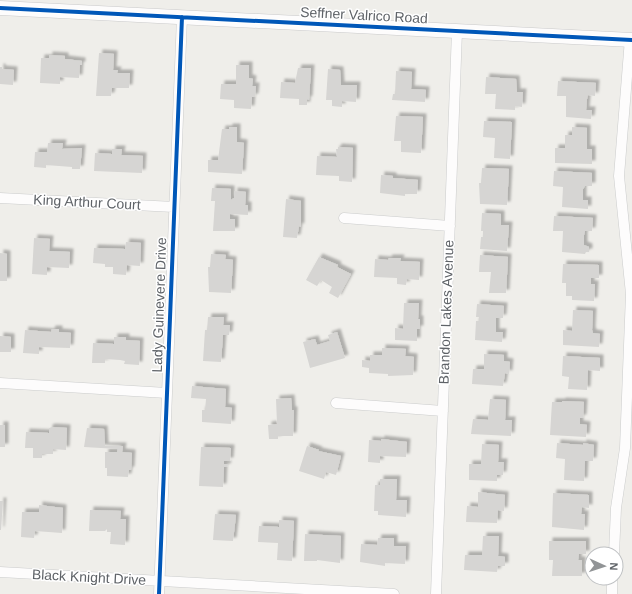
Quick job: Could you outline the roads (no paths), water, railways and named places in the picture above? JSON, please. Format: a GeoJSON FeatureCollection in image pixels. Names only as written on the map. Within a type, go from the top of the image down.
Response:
{"type":"FeatureCollection","features":[{"type":"Feature","properties":{"kind":"street","name":"Seffner Valrico Road"},"geometry":{"type":"LineString","coordinates":[[0,8],[631,40]]}},
{"type":"Feature","properties":{"kind":"street","name":"Lady Guinevere Drive"},"geometry":{"type":"LineString","coordinates":[[159,594],[182,17]]}},
{"type":"Feature","properties":{"kind":"street","name":"Brandon Lakes Avenue"},"geometry":{"type":"LineString","coordinates":[[436,594],[457,31]]}},
{"type":"Feature","properties":{"kind":"street"},"geometry":{"type":"LineString","coordinates":[[614,546],[616,508],[625,448],[631,294],[619,176],[631,40]]}},
{"type":"Feature","properties":{"kind":"street","name":"King Arthur Court"},"geometry":{"type":"LineString","coordinates":[[0,198],[174,207]]}},
{"type":"Feature","properties":{"kind":"street"},"geometry":{"type":"LineString","coordinates":[[344,218],[450,226]]}},
{"type":"Feature","properties":{"kind":"street"},"geometry":{"type":"LineString","coordinates":[[0,383],[167,393]]}},
{"type":"Feature","properties":{"kind":"street"},"geometry":{"type":"LineString","coordinates":[[336,403],[443,411]]}},
{"type":"Feature","properties":{"kind":"street","name":"Black Knight Drive"},"geometry":{"type":"LineString","coordinates":[[0,572],[394,594]]}}]}
